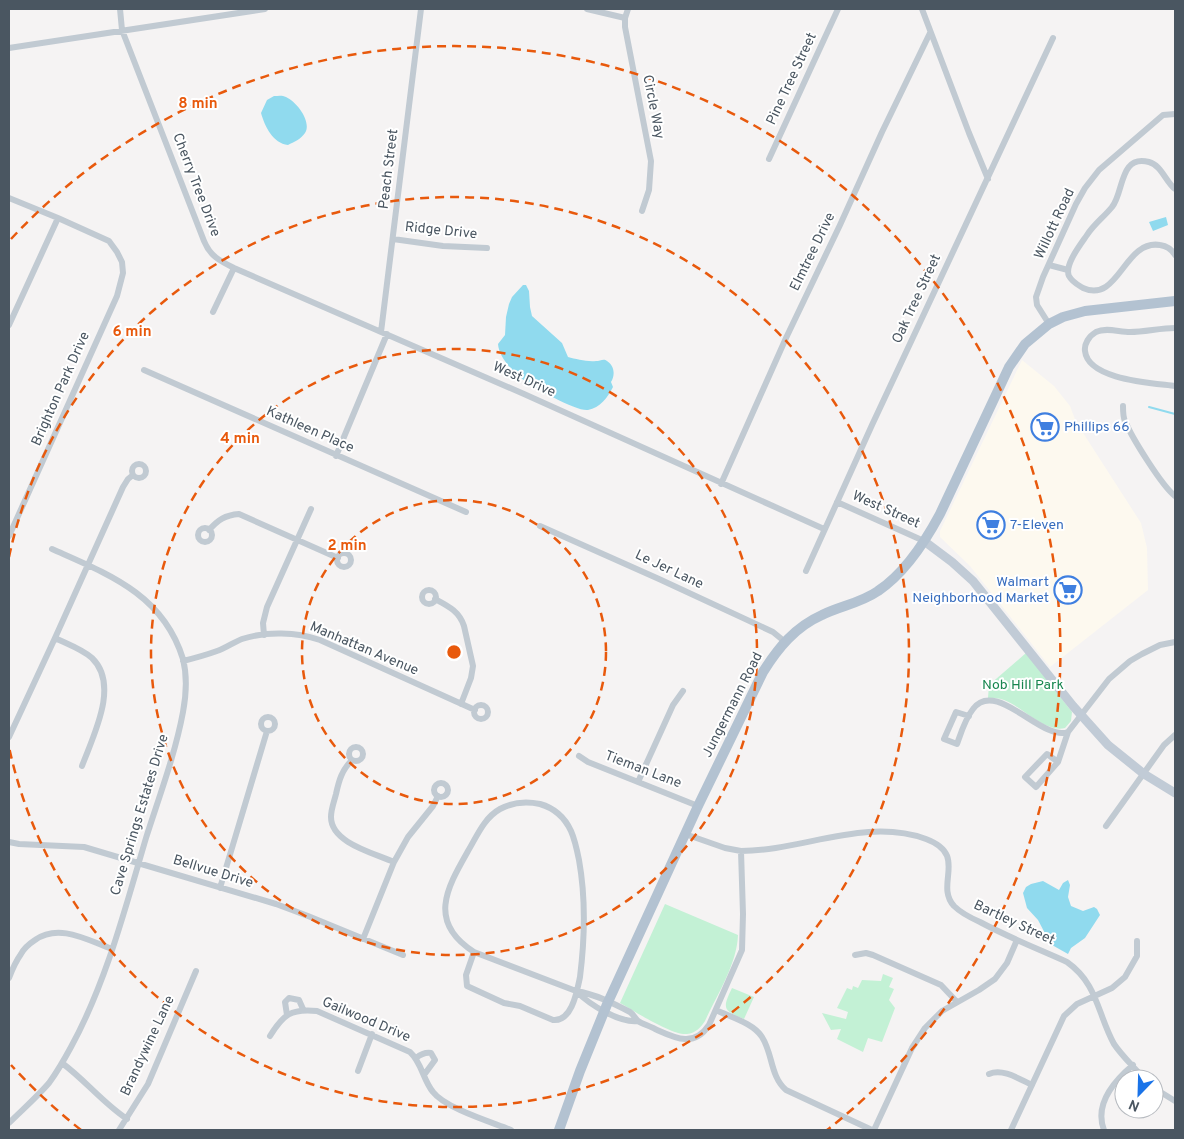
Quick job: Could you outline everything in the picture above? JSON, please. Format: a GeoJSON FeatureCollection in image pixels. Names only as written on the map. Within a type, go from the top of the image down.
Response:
{"type":"FeatureCollection","features":[{"type":"Feature","properties":{"kind":"main road","name":"Jungermann Road"},"geometry":{"type":"LineString","coordinates":[[559,1130],[580,1070],[606,1006],[685,834],[763,672],[784,641],[805,624],[822,614],[861,600],[878,591],[896,577],[924,541],[940,514],[1009,367],[1025,344],[1049,324],[1085,311],[1175,301]]}},
{"type":"Feature","properties":{"kind":"street","name":"Cherry Tree Drive"},"geometry":{"type":"LineString","coordinates":[[120,9],[122,30],[204,241],[213,256]]}},
{"type":"Feature","properties":{"kind":"street"},"geometry":{"type":"LineString","coordinates":[[9,48],[265,9]]}},
{"type":"Feature","properties":{"kind":"street","name":"Peach Street"},"geometry":{"type":"LineString","coordinates":[[336,456],[384,333],[393,238],[421,9]]}},
{"type":"Feature","properties":{"kind":"street"},"geometry":{"type":"LineString","coordinates":[[587,9],[625,18]]}},
{"type":"Feature","properties":{"kind":"street","name":"Circle Way"},"geometry":{"type":"LineString","coordinates":[[628,9],[625,18],[628,47],[650,156],[650,182],[642,211]]}},
{"type":"Feature","properties":{"kind":"street","name":"Pine Tree Street"},"geometry":{"type":"LineString","coordinates":[[769,159],[838,9]]}},
{"type":"Feature","properties":{"kind":"street"},"geometry":{"type":"LineString","coordinates":[[922,9],[988,179]]}},
{"type":"Feature","properties":{"kind":"street","name":"Elmtree Drive"},"geometry":{"type":"LineString","coordinates":[[721,484],[882,132],[930,33]]}},
{"type":"Feature","properties":{"kind":"street","name":"Oak Tree Street"},"geometry":{"type":"LineString","coordinates":[[806,571],[1053,38]]}},
{"type":"Feature","properties":{"kind":"street","name":"Willott Road"},"geometry":{"type":"LineString","coordinates":[[1049,324],[1038,304],[1036,296],[1076,204],[1085,188],[1099,170],[1163,115],[1175,114]]}},
{"type":"Feature","properties":{"kind":"street"},"geometry":{"type":"LineString","coordinates":[[1175,188],[1150,162],[1134,163],[1128,167],[1122,177],[1116,201],[1089,232],[1070,262],[1069,276],[1073,282],[1080,286],[1089,290],[1099,290],[1115,279],[1128,260],[1139,250],[1158,245],[1167,247],[1175,255]]}},
{"type":"Feature","properties":{"kind":"street","name":"Brighton Park Drive"},"geometry":{"type":"LineString","coordinates":[[9,198],[109,241],[122,262],[123,273],[117,296],[9,536]]}},
{"type":"Feature","properties":{"kind":"street"},"geometry":{"type":"LineString","coordinates":[[9,325],[58,218]]}},
{"type":"Feature","properties":{"kind":"street","name":"Ridge Drive"},"geometry":{"type":"LineString","coordinates":[[393,238],[443,246],[487,248]]}},
{"type":"Feature","properties":{"kind":"street","name":"West Drive"},"geometry":{"type":"LineString","coordinates":[[213,256],[234,268],[516,390],[824,529]]}},
{"type":"Feature","properties":{"kind":"street"},"geometry":{"type":"LineString","coordinates":[[1049,265],[1068,270]]}},
{"type":"Feature","properties":{"kind":"street"},"geometry":{"type":"LineString","coordinates":[[214,312],[234,268]]}},
{"type":"Feature","properties":{"kind":"street"},"geometry":{"type":"LineString","coordinates":[[1175,328],[1129,332],[1110,330],[1096,332],[1088,339],[1085,349],[1087,360],[1095,368],[1106,374],[1175,386]]}},
{"type":"Feature","properties":{"kind":"street","name":"Kathleen Place"},"geometry":{"type":"LineString","coordinates":[[144,370],[466,512]]}},
{"type":"Feature","properties":{"kind":"street"},"geometry":{"type":"LineString","coordinates":[[1123,406],[1128,427],[1165,486],[1175,496]]}},
{"type":"Feature","properties":{"kind":"street"},"geometry":{"type":"LineString","coordinates":[[9,737],[122,487],[133,475]]}},
{"type":"Feature","properties":{"kind":"street","name":"West Street"},"geometry":{"type":"LineString","coordinates":[[837,502],[924,541]]}},
{"type":"Feature","properties":{"kind":"street"},"geometry":{"type":"LineString","coordinates":[[264,636],[263,624],[267,607],[311,509]]}},
{"type":"Feature","properties":{"kind":"street"},"geometry":{"type":"LineString","coordinates":[[209,530],[225,516],[239,514],[338,558]]}},
{"type":"Feature","properties":{"kind":"street","name":"Le Jer Lane"},"geometry":{"type":"LineString","coordinates":[[540,526],[773,632],[784,641]]}},
{"type":"Feature","properties":{"kind":"street"},"geometry":{"type":"LineString","coordinates":[[924,541],[973,581],[1011,631],[1108,745],[1144,774],[1175,793]]}},
{"type":"Feature","properties":{"kind":"street","name":"Cave Springs Estates Drive"},"geometry":{"type":"LineString","coordinates":[[9,1123],[48,1084],[62,1064],[88,1010],[112,950],[182,720],[185,701],[183,661],[161,616],[149,603],[122,582],[52,549]]}},
{"type":"Feature","properties":{"kind":"street"},"geometry":{"type":"LineString","coordinates":[[435,599],[455,610],[464,626],[472,660],[472,670],[461,704]]}},
{"type":"Feature","properties":{"kind":"street","name":"Manhattan Avenue"},"geometry":{"type":"LineString","coordinates":[[183,661],[217,651],[242,640],[295,634],[310,637],[475,710]]}},
{"type":"Feature","properties":{"kind":"street"},"geometry":{"type":"LineString","coordinates":[[55,638],[87,654],[98,665],[104,679],[104,701],[82,766]]}},
{"type":"Feature","properties":{"kind":"street"},"geometry":{"type":"LineString","coordinates":[[1058,762],[1047,754],[1025,777],[1036,787],[1058,762],[1068,732],[1110,679],[1130,661],[1152,649],[1175,642]]}},
{"type":"Feature","properties":{"kind":"street"},"geometry":{"type":"LineString","coordinates":[[638,782],[673,705],[683,691]]}},
{"type":"Feature","properties":{"kind":"street"},"geometry":{"type":"LineString","coordinates":[[969,716],[956,712],[944,739],[956,744],[974,707],[982,702],[994,701],[1010,707],[1039,726],[1058,732],[1068,732]]}},
{"type":"Feature","properties":{"kind":"street"},"geometry":{"type":"LineString","coordinates":[[220,888],[267,731]]}},
{"type":"Feature","properties":{"kind":"street"},"geometry":{"type":"LineString","coordinates":[[1106,826],[1164,745],[1175,734]]}},
{"type":"Feature","properties":{"kind":"street","name":"Tieman Lane"},"geometry":{"type":"LineString","coordinates":[[579,756],[588,762],[698,806]]}},
{"type":"Feature","properties":{"kind":"street"},"geometry":{"type":"LineString","coordinates":[[352,760],[344,767],[341,774],[332,809],[331,818],[335,832],[347,842],[394,862]]}},
{"type":"Feature","properties":{"kind":"street"},"geometry":{"type":"LineString","coordinates":[[363,939],[394,862],[408,837],[433,806],[438,796]]}},
{"type":"Feature","properties":{"kind":"street"},"geometry":{"type":"LineString","coordinates":[[474,952],[466,975],[467,986],[504,1003],[520,1006],[553,1020],[558,1021],[562,1019],[568,1012],[576,991],[581,970],[585,925],[580,867],[571,830],[560,816],[543,805],[523,802],[510,805],[492,815],[482,826],[451,881],[446,899],[446,914],[454,934],[465,946],[474,952],[576,991],[588,993],[628,1022],[638,1021]]}},
{"type":"Feature","properties":{"kind":"street","name":"Bartley Street"},"geometry":{"type":"LineString","coordinates":[[685,834],[725,848],[741,851],[859,833],[896,834],[926,840],[940,847],[947,856],[950,870],[947,895],[954,907],[977,921],[1067,962],[1083,975],[1094,995],[1113,1041],[1136,1069]]}},
{"type":"Feature","properties":{"kind":"street","name":"Bellvue Drive"},"geometry":{"type":"LineString","coordinates":[[9,842],[84,847],[284,907],[403,955]]}},
{"type":"Feature","properties":{"kind":"street"},"geometry":{"type":"LineString","coordinates":[[606,1006],[632,1014],[638,1021],[675,1038],[690,1039],[706,1030],[742,950],[741,851]]}},
{"type":"Feature","properties":{"kind":"street"},"geometry":{"type":"LineString","coordinates":[[9,978],[22,952],[40,936],[54,932],[80,936],[112,950]]}},
{"type":"Feature","properties":{"kind":"street"},"geometry":{"type":"LineString","coordinates":[[716,1010],[754,1028],[759,1033],[766,1046],[775,1076],[786,1090],[873,1130],[918,1037],[937,1016],[995,979],[1006,964],[1017,940]]}},
{"type":"Feature","properties":{"kind":"street"},"geometry":{"type":"LineString","coordinates":[[1011,1130],[1064,1016],[1077,1004],[1112,988],[1125,977],[1137,956],[1137,941]]}},
{"type":"Feature","properties":{"kind":"street"},"geometry":{"type":"LineString","coordinates":[[855,955],[866,953],[873,955],[941,985],[958,1002]]}},
{"type":"Feature","properties":{"kind":"street","name":"Brandywine Lane"},"geometry":{"type":"LineString","coordinates":[[119,1130],[148,1084],[196,971]]}},
{"type":"Feature","properties":{"kind":"street","name":"Gailwood Drive"},"geometry":{"type":"LineString","coordinates":[[287,1015],[285,1002],[289,998],[299,1000],[303,1009]]}},
{"type":"Feature","properties":{"kind":"street","name":"Gailwood Drive"},"geometry":{"type":"LineString","coordinates":[[270,1036],[280,1020],[287,1015],[303,1009],[317,1011],[410,1052],[416,1058],[429,1087],[435,1095],[447,1103],[510,1130]]}},
{"type":"Feature","properties":{"kind":"street"},"geometry":{"type":"LineString","coordinates":[[358,1071],[372,1034]]}},
{"type":"Feature","properties":{"kind":"street","name":"Gailwood Drive"},"geometry":{"type":"LineString","coordinates":[[416,1058],[428,1052],[431,1053],[435,1060],[424,1075]]}},
{"type":"Feature","properties":{"kind":"street"},"geometry":{"type":"LineString","coordinates":[[62,1064],[83,1080],[112,1109],[127,1119]]}},
{"type":"Feature","properties":{"kind":"street"},"geometry":{"type":"LineString","coordinates":[[1104,1130],[1100,1119],[1108,1092],[1113,1084],[1133,1065]]}},
{"type":"Feature","properties":{"kind":"street"},"geometry":{"type":"LineString","coordinates":[[989,1074],[996,1071],[1003,1072],[1032,1085]]}},
{"type":"Feature","properties":{"kind":"street"},"geometry":{"type":"LineString","coordinates":[[1164,1094],[1175,1101]]}},
{"type":"Feature","properties":{"kind":"shaded area"},"geometry":{"type":"Polygon","coordinates":[[[1022,360],[1054,386],[1070,406],[1076,422],[1141,523],[1147,548],[1148,590],[1050,667],[970,566],[940,537],[940,531],[1022,360]]]}},
{"type":"Feature","properties":{"kind":"green space","name":"Nob Hill Park"},"geometry":{"type":"Polygon","coordinates":[[[1026,653],[1072,712],[1071,721],[1065,728],[1049,727],[1011,703],[998,698],[988,698],[989,685],[1026,653]]]}},
{"type":"Feature","properties":{"kind":"green space"},"geometry":{"type":"Polygon","coordinates":[[[665,904],[738,935],[737,946],[730,968],[705,1021],[696,1031],[687,1034],[681,1034],[663,1027],[620,1003],[665,904]]]}},
{"type":"Feature","properties":{"kind":"green space"},"geometry":{"type":"Polygon","coordinates":[[[883,974],[893,978],[889,987],[894,989],[889,1000],[895,1008],[882,1042],[868,1038],[863,1052],[837,1039],[841,1029],[831,1030],[822,1013],[846,1019],[848,1012],[837,1008],[847,988],[852,990],[853,986],[858,988],[862,980],[881,981],[883,974]]]}},
{"type":"Feature","properties":{"kind":"green space"},"geometry":{"type":"Polygon","coordinates":[[[732,988],[754,997],[744,1019],[728,1011],[726,1008],[732,988]]]}},
{"type":"Feature","properties":{"kind":"water"},"geometry":{"type":"Polygon","coordinates":[[[274,96],[286,97],[295,103],[307,123],[305,133],[288,145],[278,141],[270,134],[261,113],[267,100],[274,96]]]}},
{"type":"Feature","properties":{"kind":"water"},"geometry":{"type":"Polygon","coordinates":[[[1166,217],[1168,225],[1153,231],[1149,222],[1166,217]]]}},
{"type":"Feature","properties":{"kind":"water"},"geometry":{"type":"Polygon","coordinates":[[[523,285],[526,285],[529,291],[532,316],[562,343],[568,357],[589,361],[605,360],[612,366],[614,374],[611,382],[613,387],[606,398],[596,407],[583,410],[537,389],[512,369],[501,355],[498,344],[505,335],[509,304],[512,297],[523,285]]]}},
{"type":"Feature","properties":{"kind":"water"},"geometry":{"type":"Polygon","coordinates":[[[1068,880],[1070,885],[1068,897],[1071,906],[1083,911],[1094,907],[1100,915],[1085,938],[1071,948],[1068,954],[1052,945],[1049,941],[1038,920],[1027,908],[1023,893],[1026,887],[1031,884],[1043,881],[1059,890],[1063,883],[1068,880]]]}},
{"type":"Feature","properties":{"kind":"waterway"},"geometry":{"type":"LineString","coordinates":[[1149,407],[1175,414]]}},
{"type":"Feature","properties":{"kind":"place","name":"Phillips 66"},"geometry":{"type":"Point","coordinates":[1045,427]}},
{"type":"Feature","properties":{"kind":"place","name":"7-Eleven"},"geometry":{"type":"Point","coordinates":[991,525]}},
{"type":"Feature","properties":{"kind":"place","name":"Walmart Neighborhood Market"},"geometry":{"type":"Point","coordinates":[1068,590]}}]}
